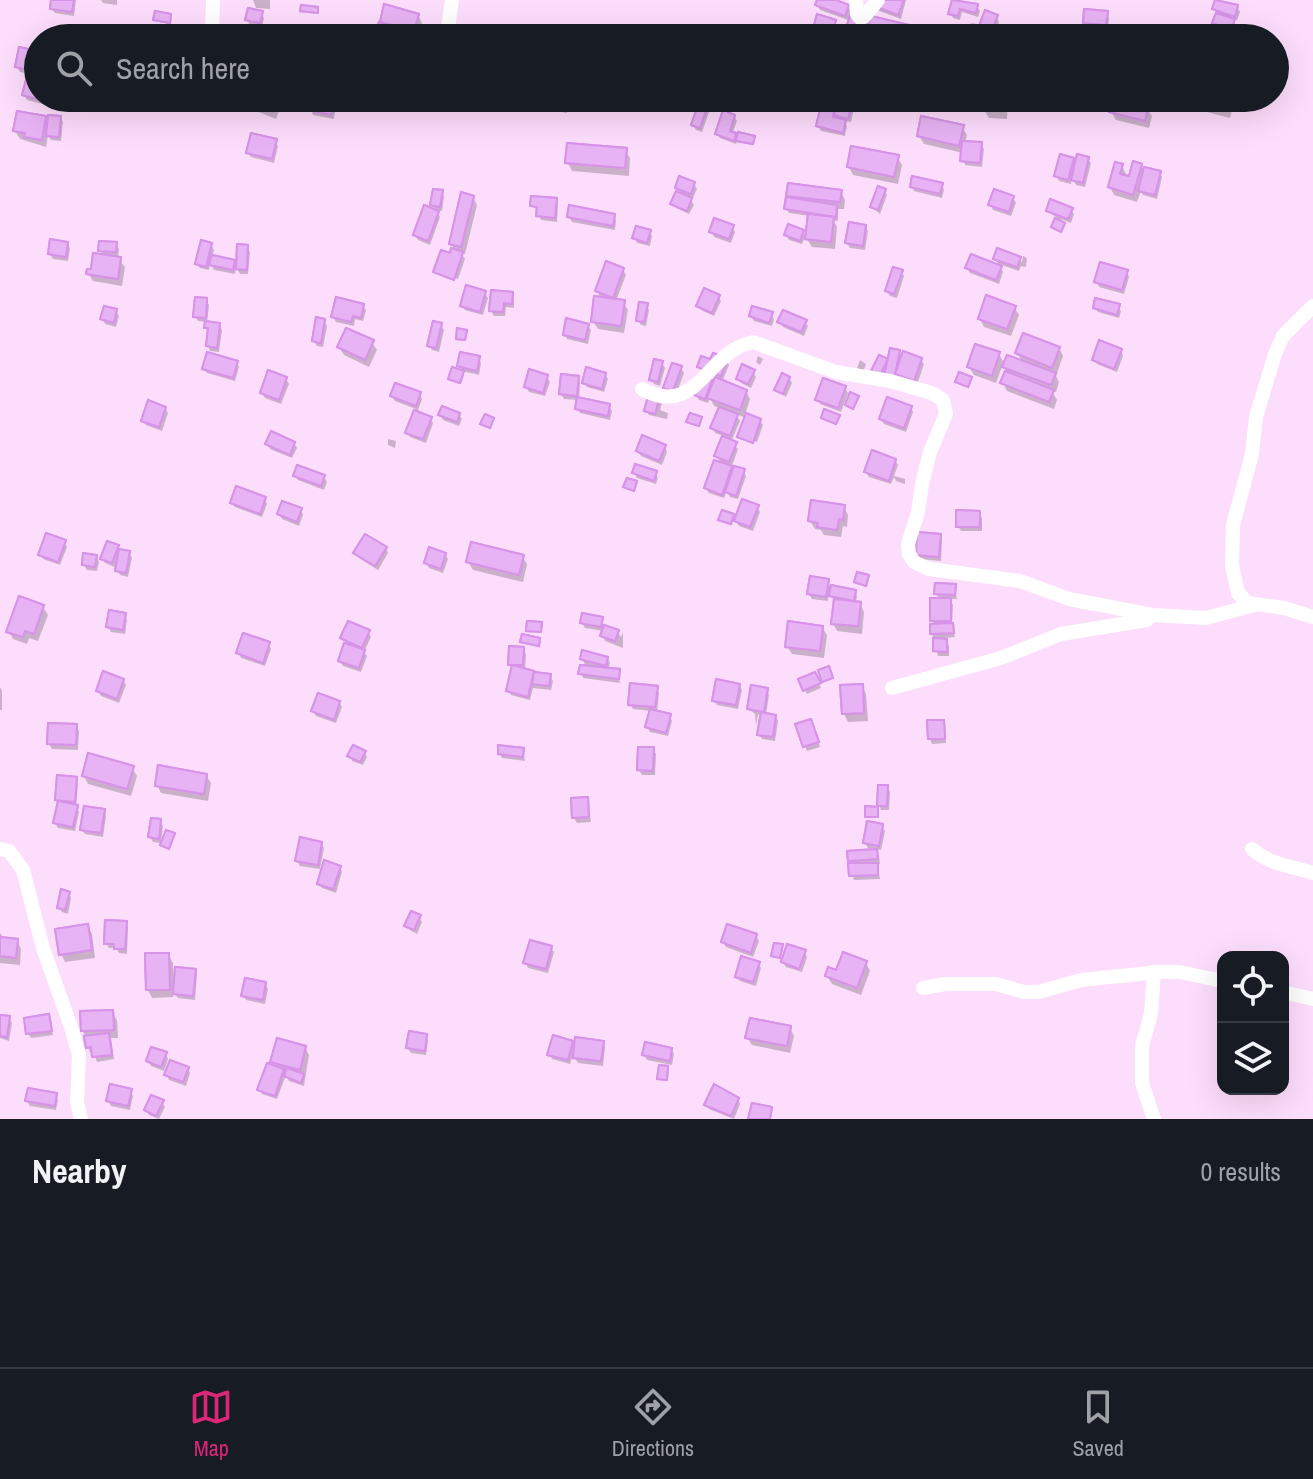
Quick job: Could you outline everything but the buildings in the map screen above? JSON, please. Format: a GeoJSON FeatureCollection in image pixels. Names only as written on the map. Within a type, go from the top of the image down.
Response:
{"type":"FeatureCollection","features":[{"type":"Feature","properties":{"kind":"street"},"geometry":{"type":"LineString","coordinates":[[212,24],[213,0]]}},
{"type":"Feature","properties":{"kind":"street"},"geometry":{"type":"LineString","coordinates":[[449,24],[452,0]]}},
{"type":"Feature","properties":{"kind":"street"},"geometry":{"type":"LineString","coordinates":[[856,0],[860,18],[878,0]]}},
{"type":"Feature","properties":{"kind":"street"},"geometry":{"type":"LineString","coordinates":[[1254,605],[1238,593],[1234,579],[1233,525],[1252,454],[1256,417],[1278,344],[1313,306]]}},
{"type":"Feature","properties":{"kind":"street"},"geometry":{"type":"LineString","coordinates":[[642,389],[667,399],[675,397],[697,386],[726,353],[753,342],[836,372],[870,376],[932,393],[943,400],[946,414],[930,452],[908,544],[914,562],[946,572],[1020,581],[1069,599],[1153,615],[1206,618],[1254,605],[1284,608],[1313,617]]}},
{"type":"Feature","properties":{"kind":"street"},"geometry":{"type":"LineString","coordinates":[[892,688],[1001,658],[1061,634],[1147,620],[1153,615]]}},
{"type":"Feature","properties":{"kind":"street"},"geometry":{"type":"LineString","coordinates":[[0,849],[9,851],[23,870],[43,948],[72,1030],[79,1055],[77,1102],[81,1119]]}},
{"type":"Feature","properties":{"kind":"street"},"geometry":{"type":"LineString","coordinates":[[1252,849],[1283,867],[1313,873]]}},
{"type":"Feature","properties":{"kind":"street"},"geometry":{"type":"LineString","coordinates":[[923,988],[945,984],[996,984],[1032,993],[1081,980],[1154,972],[1179,972],[1217,980]]}},
{"type":"Feature","properties":{"kind":"street"},"geometry":{"type":"LineString","coordinates":[[1154,972],[1151,1014],[1142,1046],[1142,1083],[1154,1119]]}},
{"type":"Feature","properties":{"kind":"street"},"geometry":{"type":"LineString","coordinates":[[1289,993],[1313,999]]}}]}
